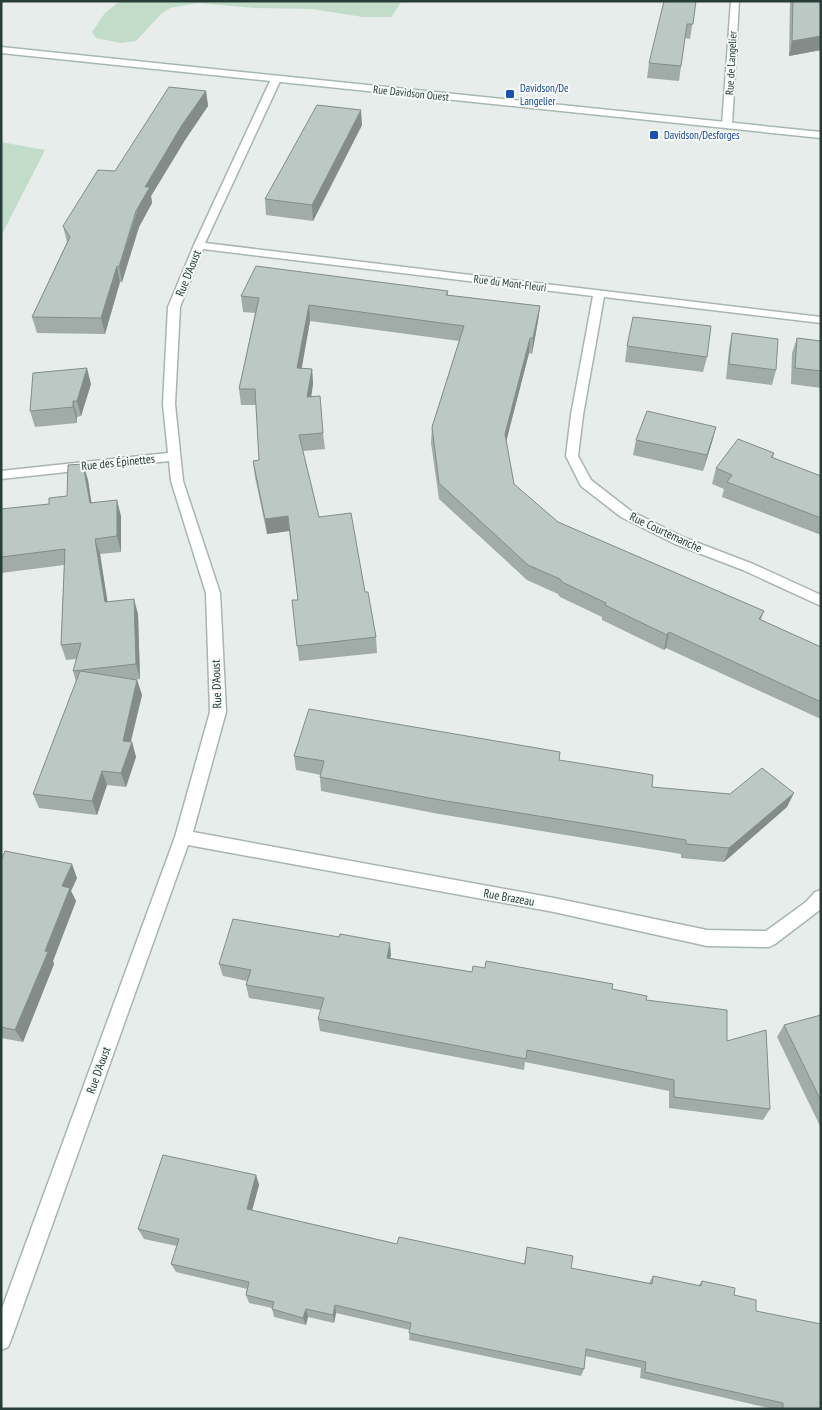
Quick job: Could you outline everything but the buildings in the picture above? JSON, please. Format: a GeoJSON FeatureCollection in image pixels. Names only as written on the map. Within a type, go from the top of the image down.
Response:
{"type":"FeatureCollection","features":[{"type":"Feature","properties":{"kind":"street","name":"Rue de Langelier"},"geometry":{"type":"LineString","coordinates":[[727,125],[735,1]]}},
{"type":"Feature","properties":{"kind":"street","name":"Rue Davidson Ouest"},"geometry":{"type":"LineString","coordinates":[[1,50],[821,135]]}},
{"type":"Feature","properties":{"kind":"street","name":"Rue D'Aoust"},"geometry":{"type":"LineString","coordinates":[[1,1340],[183,837],[218,712],[213,593],[177,481],[168,404],[174,307],[200,245],[276,80]]}},
{"type":"Feature","properties":{"kind":"street","name":"Rue du Mont-Fleuri"},"geometry":{"type":"LineString","coordinates":[[200,245],[821,320]]}},
{"type":"Feature","properties":{"kind":"street","name":"Rue Courtemanche"},"geometry":{"type":"LineString","coordinates":[[599,294],[577,415],[572,456],[586,483],[626,514],[680,541],[748,567],[821,601]]}},
{"type":"Feature","properties":{"kind":"street","name":"Rue des Épinettes"},"geometry":{"type":"LineString","coordinates":[[1,475],[175,456]]}},
{"type":"Feature","properties":{"kind":"street","name":"Rue Brazeau"},"geometry":{"type":"LineString","coordinates":[[183,837],[554,905],[707,938],[769,939],[812,907],[821,897]]}},
{"type":"Feature","properties":{"kind":"green space"},"geometry":{"type":"Polygon","coordinates":[[[120,1],[402,1],[391,17],[363,17],[312,9],[254,8],[198,3],[170,8],[161,14],[136,41],[121,43],[96,38],[92,32],[105,13],[120,1]]]}},
{"type":"Feature","properties":{"kind":"green space"},"geometry":{"type":"Polygon","coordinates":[[[1,142],[45,150],[1,236],[1,142]]]}},
{"type":"Feature","properties":{"kind":"place","name":"Davidson/De Langelier"},"geometry":{"type":"Point","coordinates":[510,94]}},
{"type":"Feature","properties":{"kind":"place","name":"Davidson/Desforges"},"geometry":{"type":"Point","coordinates":[654,135]}}]}
